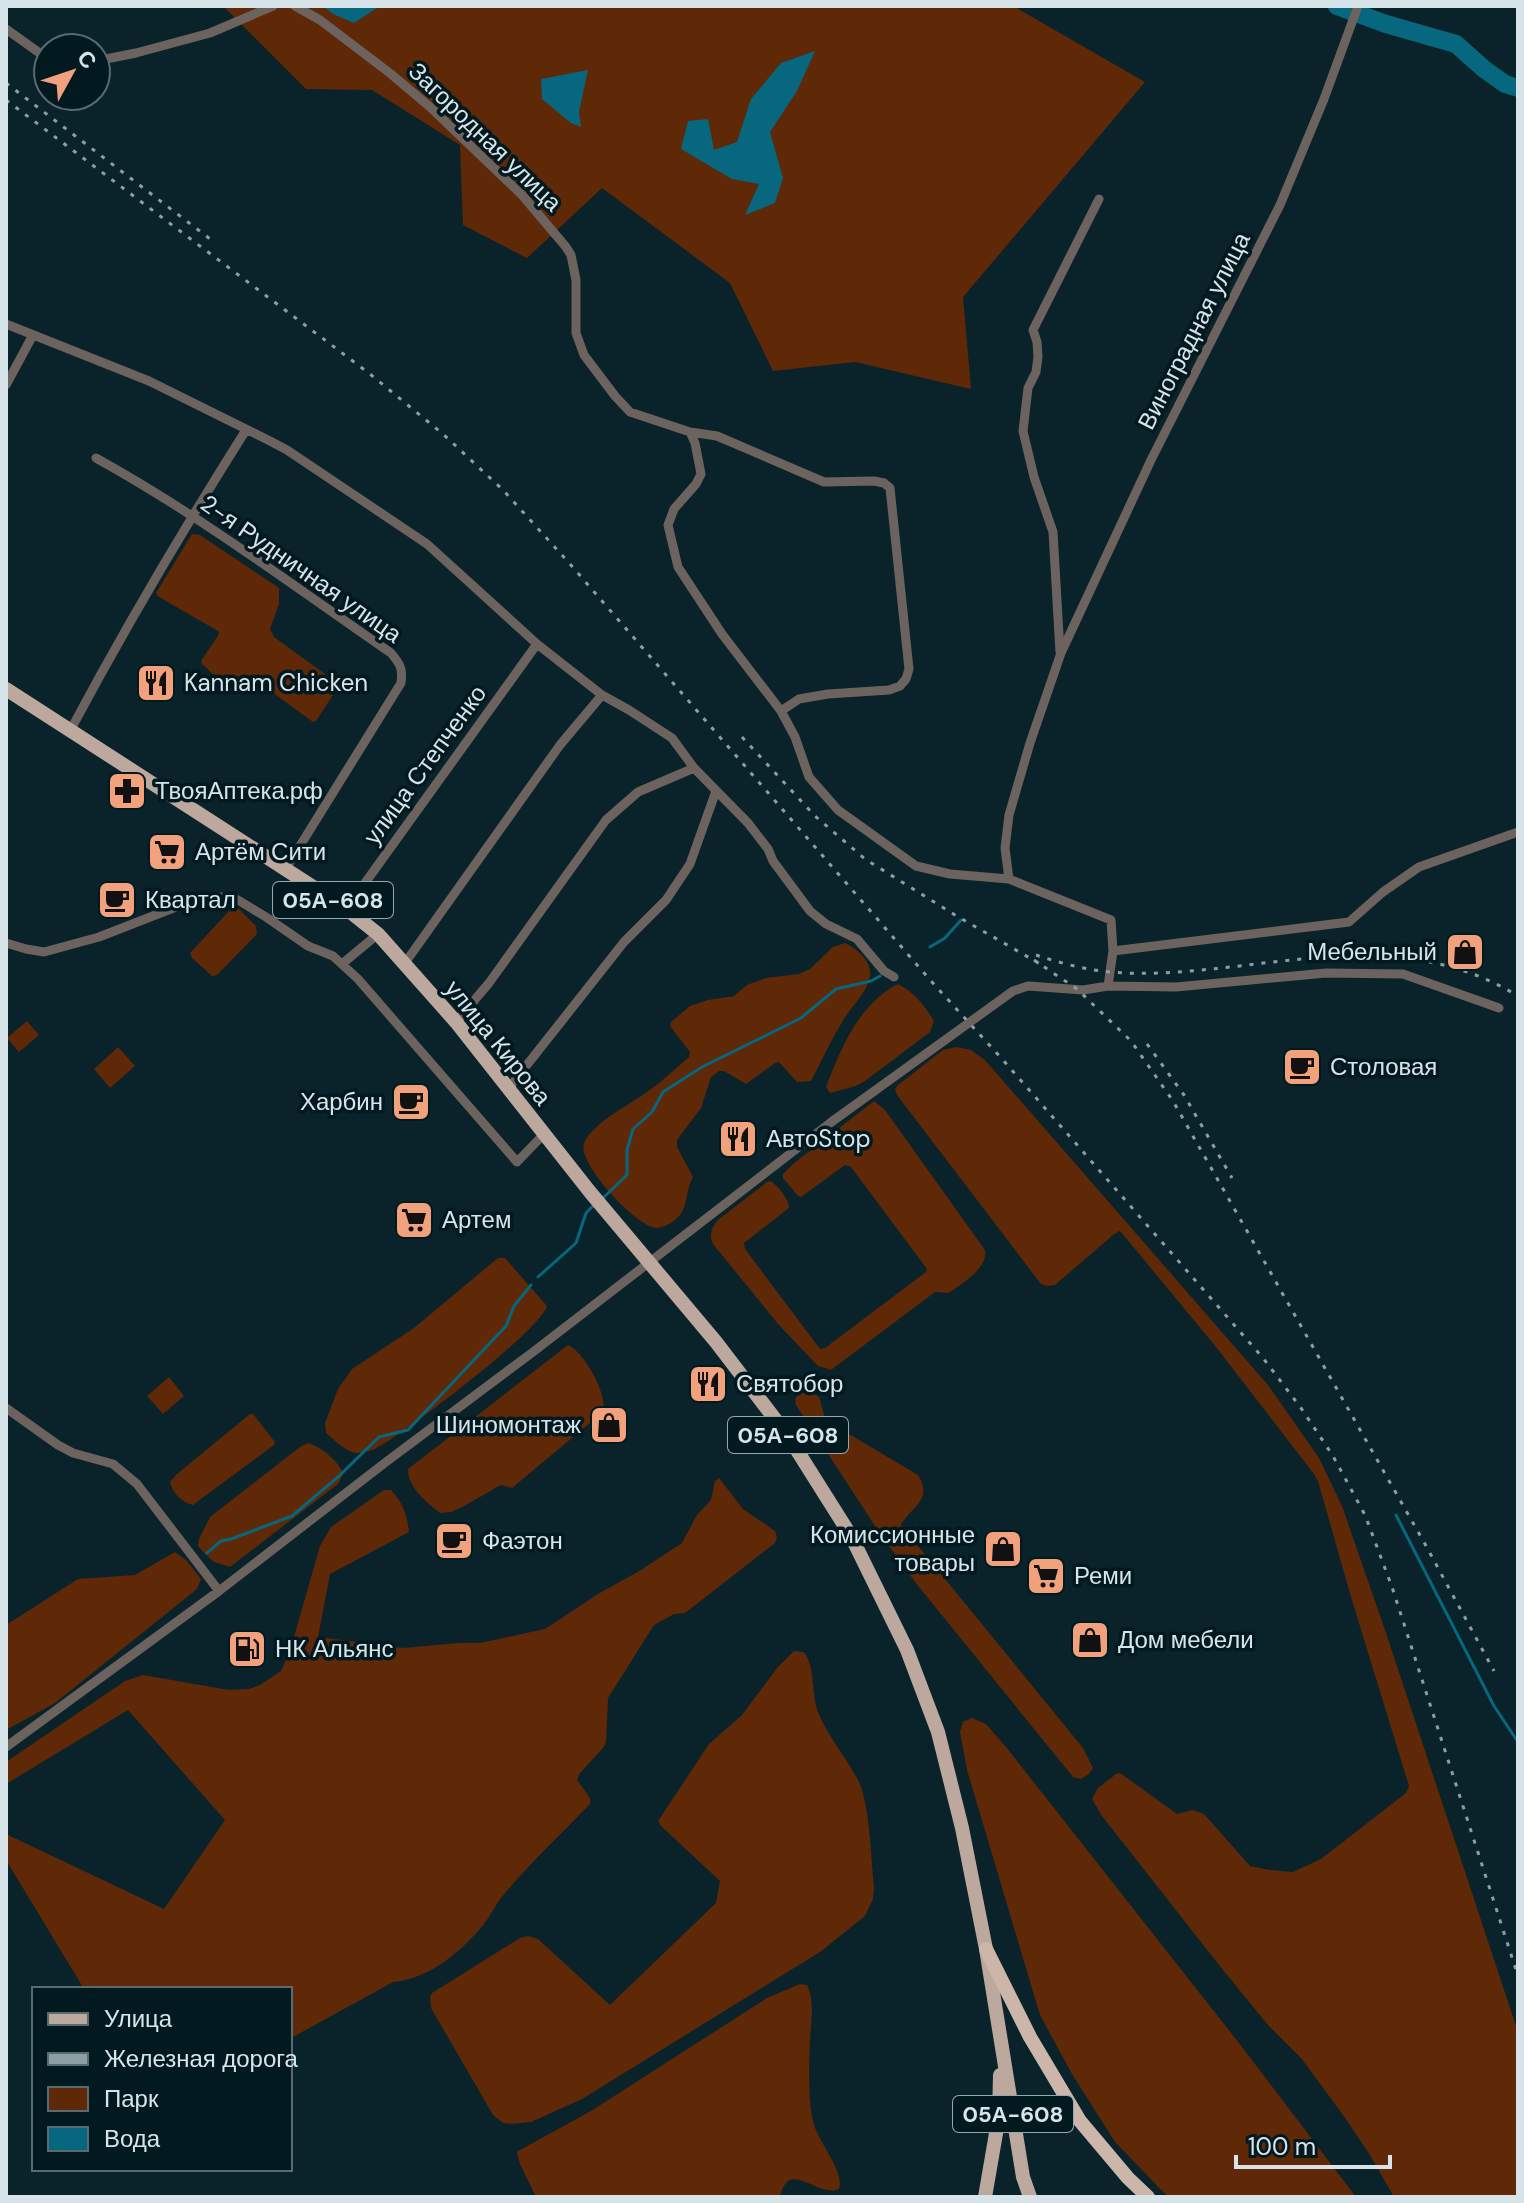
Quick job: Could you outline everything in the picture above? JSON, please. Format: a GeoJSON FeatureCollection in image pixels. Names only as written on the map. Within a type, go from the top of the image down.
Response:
{"type":"FeatureCollection","features":[{"type":"Feature","properties":{"kind":"highway"},"geometry":{"type":"LineString","coordinates":[[986,1949],[1030,2037],[1080,2121],[1148,2197]]}},
{"type":"Feature","properties":{"kind":"main road","name":"улица Кирова"},"geometry":{"type":"LineString","coordinates":[[6,689],[344,907],[378,934],[456,1022],[543,1135],[716,1342],[788,1436],[851,1536],[907,1650],[938,1732],[962,1828],[986,1949]]}},
{"type":"Feature","properties":{"kind":"main road","name":"05А-608"},"geometry":{"type":"LineString","coordinates":[[986,1949],[1023,2177],[1030,2197]]}},
{"type":"Feature","properties":{"kind":"main road"},"geometry":{"type":"LineString","coordinates":[[985,2197],[999,2116],[1000,2031]]}},
{"type":"Feature","properties":{"kind":"street"},"geometry":{"type":"LineString","coordinates":[[112,58],[210,33],[273,6]]}},
{"type":"Feature","properties":{"kind":"street","name":"Загородная улица"},"geometry":{"type":"LineString","coordinates":[[295,6],[320,20],[430,107],[522,195],[566,247],[571,255],[576,280],[576,333],[584,355],[630,412],[690,432],[717,436],[824,482],[874,481],[890,488],[909,669],[906,679],[900,686],[889,690],[799,699],[781,711]]}},
{"type":"Feature","properties":{"kind":"street","name":"Виноградная улица"},"geometry":{"type":"LineString","coordinates":[[1009,879],[1005,848],[1009,815],[1061,653],[1151,460],[1280,205],[1358,6]]}},
{"type":"Feature","properties":{"kind":"street"},"geometry":{"type":"LineString","coordinates":[[6,29],[32,48]]}},
{"type":"Feature","properties":{"kind":"street","name":"Виноградная улица"},"geometry":{"type":"LineString","coordinates":[[1061,653],[1053,532],[1034,477],[1023,431],[1028,388],[1036,372],[1038,357],[1033,330],[1099,199]]}},
{"type":"Feature","properties":{"kind":"street"},"geometry":{"type":"LineString","coordinates":[[6,324],[149,381],[287,450],[427,544],[537,644],[602,695],[672,738],[694,768],[748,823],[810,911],[826,924],[857,939],[884,971],[894,977]]}},
{"type":"Feature","properties":{"kind":"street"},"geometry":{"type":"LineString","coordinates":[[6,385],[33,335]]}},
{"type":"Feature","properties":{"kind":"street"},"geometry":{"type":"LineString","coordinates":[[70,731],[192,516],[246,430]]}},
{"type":"Feature","properties":{"kind":"street"},"geometry":{"type":"LineString","coordinates":[[690,432],[701,474],[674,509],[668,525],[678,567],[722,634],[781,711],[795,737],[809,777],[838,810],[916,866],[950,874],[1009,879],[1111,920],[1113,951],[1108,986]]}},
{"type":"Feature","properties":{"kind":"street","name":"2-я Рудничная улица"},"geometry":{"type":"LineString","coordinates":[[96,458],[192,516],[391,653],[400,663],[401,683],[285,870]]}},
{"type":"Feature","properties":{"kind":"street","name":"улица Степченко"},"geometry":{"type":"LineString","coordinates":[[344,907],[360,890],[537,644]]}},
{"type":"Feature","properties":{"kind":"street"},"geometry":{"type":"LineString","coordinates":[[405,963],[560,745],[602,695]]}},
{"type":"Feature","properties":{"kind":"street"},"geometry":{"type":"LineString","coordinates":[[456,1022],[489,983],[606,820],[638,792],[694,768]]}},
{"type":"Feature","properties":{"kind":"street"},"geometry":{"type":"LineString","coordinates":[[508,1089],[624,942],[666,900],[690,864],[716,791]]}},
{"type":"Feature","properties":{"kind":"street"},"geometry":{"type":"LineString","coordinates":[[1113,951],[1349,922],[1383,892],[1419,867],[1518,832]]}},
{"type":"Feature","properties":{"kind":"street"},"geometry":{"type":"LineString","coordinates":[[6,943],[44,952],[99,937],[208,897],[238,900],[308,946],[333,956],[358,979],[517,1162],[543,1135]]}},
{"type":"Feature","properties":{"kind":"street"},"geometry":{"type":"LineString","coordinates":[[342,964],[378,934]]}},
{"type":"Feature","properties":{"kind":"street"},"geometry":{"type":"LineString","coordinates":[[6,1747],[219,1591],[878,1087],[1013,991],[1028,986],[1083,990],[1108,986],[1176,987],[1326,973],[1403,974],[1499,1008]]}},
{"type":"Feature","properties":{"kind":"street"},"geometry":{"type":"LineString","coordinates":[[6,1408],[73,1453],[121,1469],[137,1484],[219,1591]]}},
{"type":"Feature","properties":{"kind":"green space"},"geometry":{"type":"Polygon","coordinates":[[[223,6],[1013,6],[1145,82],[963,297],[971,389],[855,362],[773,371],[730,283],[602,188],[527,258],[463,225],[460,145],[372,90],[306,89],[223,6]]]}},
{"type":"Feature","properties":{"kind":"green space"},"geometry":{"type":"Polygon","coordinates":[[[192,534],[200,535],[279,588],[279,604],[270,629],[274,637],[336,682],[338,687],[316,721],[313,722],[249,675],[228,688],[202,664],[218,631],[156,593],[192,534]]]}},
{"type":"Feature","properties":{"kind":"green space"},"geometry":{"type":"Polygon","coordinates":[[[235,908],[256,926],[257,934],[217,975],[212,976],[190,953],[235,908]]]}},
{"type":"Feature","properties":{"kind":"green space"},"geometry":{"type":"Polygon","coordinates":[[[845,943],[866,961],[870,971],[869,982],[847,1014],[811,1081],[797,1082],[779,1062],[746,1084],[724,1071],[711,1077],[701,1108],[677,1140],[677,1147],[693,1177],[684,1209],[676,1219],[658,1228],[636,1217],[598,1178],[584,1152],[584,1143],[596,1127],[656,1085],[689,1057],[690,1052],[670,1026],[671,1022],[690,1006],[734,996],[747,985],[766,978],[799,974],[810,969],[833,947],[845,943]]]}},
{"type":"Feature","properties":{"kind":"green space"},"geometry":{"type":"Polygon","coordinates":[[[898,984],[914,995],[931,1015],[934,1021],[930,1032],[865,1081],[830,1093],[826,1087],[853,1028],[872,1003],[898,984]]]}},
{"type":"Feature","properties":{"kind":"green space"},"geometry":{"type":"Polygon","coordinates":[[[27,1021],[39,1035],[19,1052],[7,1038],[27,1021]]]}},
{"type":"Feature","properties":{"kind":"green space"},"geometry":{"type":"Polygon","coordinates":[[[118,1047],[135,1066],[110,1088],[94,1069],[118,1047]]]}},
{"type":"Feature","properties":{"kind":"green space"},"geometry":{"type":"Polygon","coordinates":[[[956,1047],[971,1050],[985,1060],[1268,1385],[1319,1458],[1342,1506],[1518,2032],[1518,2197],[1394,2197],[1370,2155],[1301,2058],[1268,2025],[1219,1965],[1092,1799],[1098,1788],[1120,1773],[1177,1814],[1193,1810],[1204,1814],[1250,1866],[1293,1872],[1321,1859],[1406,1793],[1409,1786],[1314,1474],[1216,1347],[1121,1232],[1113,1235],[1055,1285],[1041,1284],[897,1095],[895,1089],[898,1085],[943,1050],[956,1047]]]}},
{"type":"Feature","properties":{"kind":"green space"},"geometry":{"type":"Polygon","coordinates":[[[874,1101],[885,1110],[985,1250],[985,1257],[979,1269],[949,1293],[935,1292],[831,1370],[818,1366],[778,1324],[713,1244],[711,1232],[718,1220],[767,1182],[771,1181],[780,1190],[789,1208],[744,1243],[745,1249],[820,1349],[926,1272],[927,1269],[851,1167],[845,1165],[801,1197],[783,1178],[793,1164],[874,1101]]]}},
{"type":"Feature","properties":{"kind":"green space"},"geometry":{"type":"Polygon","coordinates":[[[498,1258],[505,1258],[547,1306],[539,1319],[497,1359],[375,1449],[353,1452],[326,1433],[325,1423],[338,1389],[352,1369],[414,1328],[498,1258]]]}},
{"type":"Feature","properties":{"kind":"green space"},"geometry":{"type":"Polygon","coordinates":[[[568,1345],[581,1356],[593,1374],[602,1395],[603,1412],[512,1488],[501,1485],[451,1512],[440,1513],[414,1488],[408,1469],[568,1345]]]}},
{"type":"Feature","properties":{"kind":"green space"},"geometry":{"type":"Polygon","coordinates":[[[169,1377],[184,1396],[163,1414],[147,1396],[169,1377]]]}},
{"type":"Feature","properties":{"kind":"green space"},"geometry":{"type":"Polygon","coordinates":[[[801,1392],[819,1397],[825,1418],[832,1424],[918,1475],[922,1498],[901,1525],[1083,1748],[1093,1768],[1089,1774],[1081,1779],[1073,1777],[915,1582],[796,1405],[795,1399],[801,1392]]]}},
{"type":"Feature","properties":{"kind":"green space"},"geometry":{"type":"Polygon","coordinates":[[[250,1414],[275,1442],[274,1445],[193,1505],[181,1499],[170,1482],[250,1414]]]}},
{"type":"Feature","properties":{"kind":"green space"},"geometry":{"type":"Polygon","coordinates":[[[308,1443],[324,1451],[338,1464],[343,1474],[338,1484],[230,1567],[214,1562],[198,1546],[210,1517],[308,1443]]]}},
{"type":"Feature","properties":{"kind":"green space"},"geometry":{"type":"Polygon","coordinates":[[[719,1478],[743,1509],[775,1531],[775,1543],[685,1613],[674,1614],[654,1625],[608,1698],[603,1748],[579,1774],[577,1780],[590,1798],[590,1804],[522,1874],[484,1924],[455,1954],[432,1970],[393,1982],[293,2037],[292,1987],[83,1987],[6,1860],[6,1834],[164,1909],[225,1820],[128,1710],[6,1784],[6,1762],[125,1681],[143,1675],[229,1690],[260,1685],[281,1671],[290,1651],[320,1546],[331,1527],[384,1490],[391,1490],[401,1504],[409,1532],[330,1574],[318,1637],[403,1648],[480,1643],[545,1629],[682,1543],[697,1515],[711,1500],[715,1481],[719,1478]]]}},
{"type":"Feature","properties":{"kind":"green space"},"geometry":{"type":"Polygon","coordinates":[[[175,1552],[201,1579],[197,1589],[55,1703],[6,1730],[6,1625],[78,1579],[135,1575],[175,1552]]]}},
{"type":"Feature","properties":{"kind":"green space"},"geometry":{"type":"Polygon","coordinates":[[[794,1651],[804,1652],[808,1659],[818,1712],[863,1792],[874,1887],[873,1899],[865,1916],[820,1952],[582,2099],[531,2122],[503,2123],[493,2115],[431,2008],[432,1993],[528,1936],[538,1939],[610,2005],[716,1903],[720,1881],[658,1821],[709,1744],[742,1715],[777,1668],[794,1651]]]}},
{"type":"Feature","properties":{"kind":"green space"},"geometry":{"type":"Polygon","coordinates":[[[972,1718],[986,1724],[1006,1747],[1356,2197],[1168,2197],[1115,2142],[1072,2074],[1040,2015],[967,1770],[960,1732],[963,1722],[972,1718]]]}},
{"type":"Feature","properties":{"kind":"green space"},"geometry":{"type":"Polygon","coordinates":[[[800,1984],[807,1985],[812,2005],[809,2081],[813,2121],[838,2174],[839,2189],[831,2191],[790,2180],[780,2197],[536,2197],[520,2164],[518,2151],[591,2111],[767,1998],[800,1984]]]}},
{"type":"Feature","properties":{"kind":"water"},"geometry":{"type":"Polygon","coordinates":[[[323,6],[380,6],[354,23],[323,6]]]}},
{"type":"Feature","properties":{"kind":"water"},"geometry":{"type":"Polygon","coordinates":[[[815,51],[797,91],[770,132],[783,178],[775,203],[745,215],[759,184],[732,179],[681,149],[688,121],[708,119],[714,150],[737,142],[751,99],[781,63],[815,51]]]}},
{"type":"Feature","properties":{"kind":"water"},"geometry":{"type":"Polygon","coordinates":[[[588,70],[579,112],[581,127],[571,123],[542,99],[541,79],[588,70]]]}},
{"type":"Feature","properties":{"kind":"waterway"},"geometry":{"type":"LineString","coordinates":[[1337,6],[1456,44],[1505,84],[1518,88]]}},
{"type":"Feature","properties":{"kind":"waterway"},"geometry":{"type":"LineString","coordinates":[[930,947],[945,938],[961,920]]}},
{"type":"Feature","properties":{"kind":"waterway"},"geometry":{"type":"LineString","coordinates":[[603,1198],[627,1175],[627,1150],[633,1129],[652,1112],[663,1092],[702,1067],[801,1018],[836,989],[880,976]]}},
{"type":"Feature","properties":{"kind":"waterway"},"geometry":{"type":"LineString","coordinates":[[538,1277],[576,1243],[586,1213],[594,1205]]}},
{"type":"Feature","properties":{"kind":"waterway"},"geometry":{"type":"LineString","coordinates":[[207,1553],[221,1541],[292,1516],[379,1437],[408,1430],[506,1326],[514,1306],[531,1285]]}},
{"type":"Feature","properties":{"kind":"waterway"},"geometry":{"type":"LineString","coordinates":[[1396,1515],[1494,1706],[1518,1742]]}},
{"type":"Feature","properties":{"kind":"railway"},"geometry":{"type":"LineString","coordinates":[[6,83],[214,242]]}},
{"type":"Feature","properties":{"kind":"railway"},"geometry":{"type":"LineString","coordinates":[[6,100],[370,374],[443,434],[503,490],[1263,1358],[1333,1456],[1365,1515],[1392,1587],[1518,1976]]}},
{"type":"Feature","properties":{"kind":"railway"},"geometry":{"type":"LineString","coordinates":[[742,737],[815,816],[865,859],[1042,965]]}},
{"type":"Feature","properties":{"kind":"railway"},"geometry":{"type":"LineString","coordinates":[[1036,955],[1085,968],[1131,973],[1192,971],[1336,957],[1411,959],[1447,966],[1483,978],[1518,996]]}},
{"type":"Feature","properties":{"kind":"railway"},"geometry":{"type":"LineString","coordinates":[[1034,960],[1077,989],[1131,1041],[1173,1101],[1494,1671]]}},
{"type":"Feature","properties":{"kind":"railway"},"geometry":{"type":"LineString","coordinates":[[1147,1044],[1184,1095],[1232,1178]]}},
{"type":"Feature","properties":{"kind":"place","name":"Kannam Chicken"},"geometry":{"type":"Point","coordinates":[156,683]}},
{"type":"Feature","properties":{"kind":"place","name":"ТвояАптека.рф"},"geometry":{"type":"Point","coordinates":[127,791]}},
{"type":"Feature","properties":{"kind":"place","name":"Артём Сити"},"geometry":{"type":"Point","coordinates":[167,852]}},
{"type":"Feature","properties":{"kind":"place","name":"Квартал"},"geometry":{"type":"Point","coordinates":[117,900]}},
{"type":"Feature","properties":{"kind":"place","name":"Мебельный"},"geometry":{"type":"Point","coordinates":[1465,952]}},
{"type":"Feature","properties":{"kind":"place","name":"Столовая"},"geometry":{"type":"Point","coordinates":[1302,1067]}},
{"type":"Feature","properties":{"kind":"place","name":"Харбин"},"geometry":{"type":"Point","coordinates":[411,1102]}},
{"type":"Feature","properties":{"kind":"place","name":"АвтоStop"},"geometry":{"type":"Point","coordinates":[738,1139]}},
{"type":"Feature","properties":{"kind":"place","name":"Артем"},"geometry":{"type":"Point","coordinates":[414,1220]}},
{"type":"Feature","properties":{"kind":"place","name":"Святобор"},"geometry":{"type":"Point","coordinates":[708,1384]}},
{"type":"Feature","properties":{"kind":"place","name":"Шиномонтаж"},"geometry":{"type":"Point","coordinates":[609,1425]}},
{"type":"Feature","properties":{"kind":"place","name":"Фаэтон"},"geometry":{"type":"Point","coordinates":[454,1541]}},
{"type":"Feature","properties":{"kind":"place","name":"Комиссионные товары"},"geometry":{"type":"Point","coordinates":[1003,1549]}},
{"type":"Feature","properties":{"kind":"place","name":"Реми"},"geometry":{"type":"Point","coordinates":[1046,1576]}},
{"type":"Feature","properties":{"kind":"place","name":"Дом мебели"},"geometry":{"type":"Point","coordinates":[1090,1640]}},
{"type":"Feature","properties":{"kind":"place","name":"НК Альянс"},"geometry":{"type":"Point","coordinates":[247,1649]}}]}
